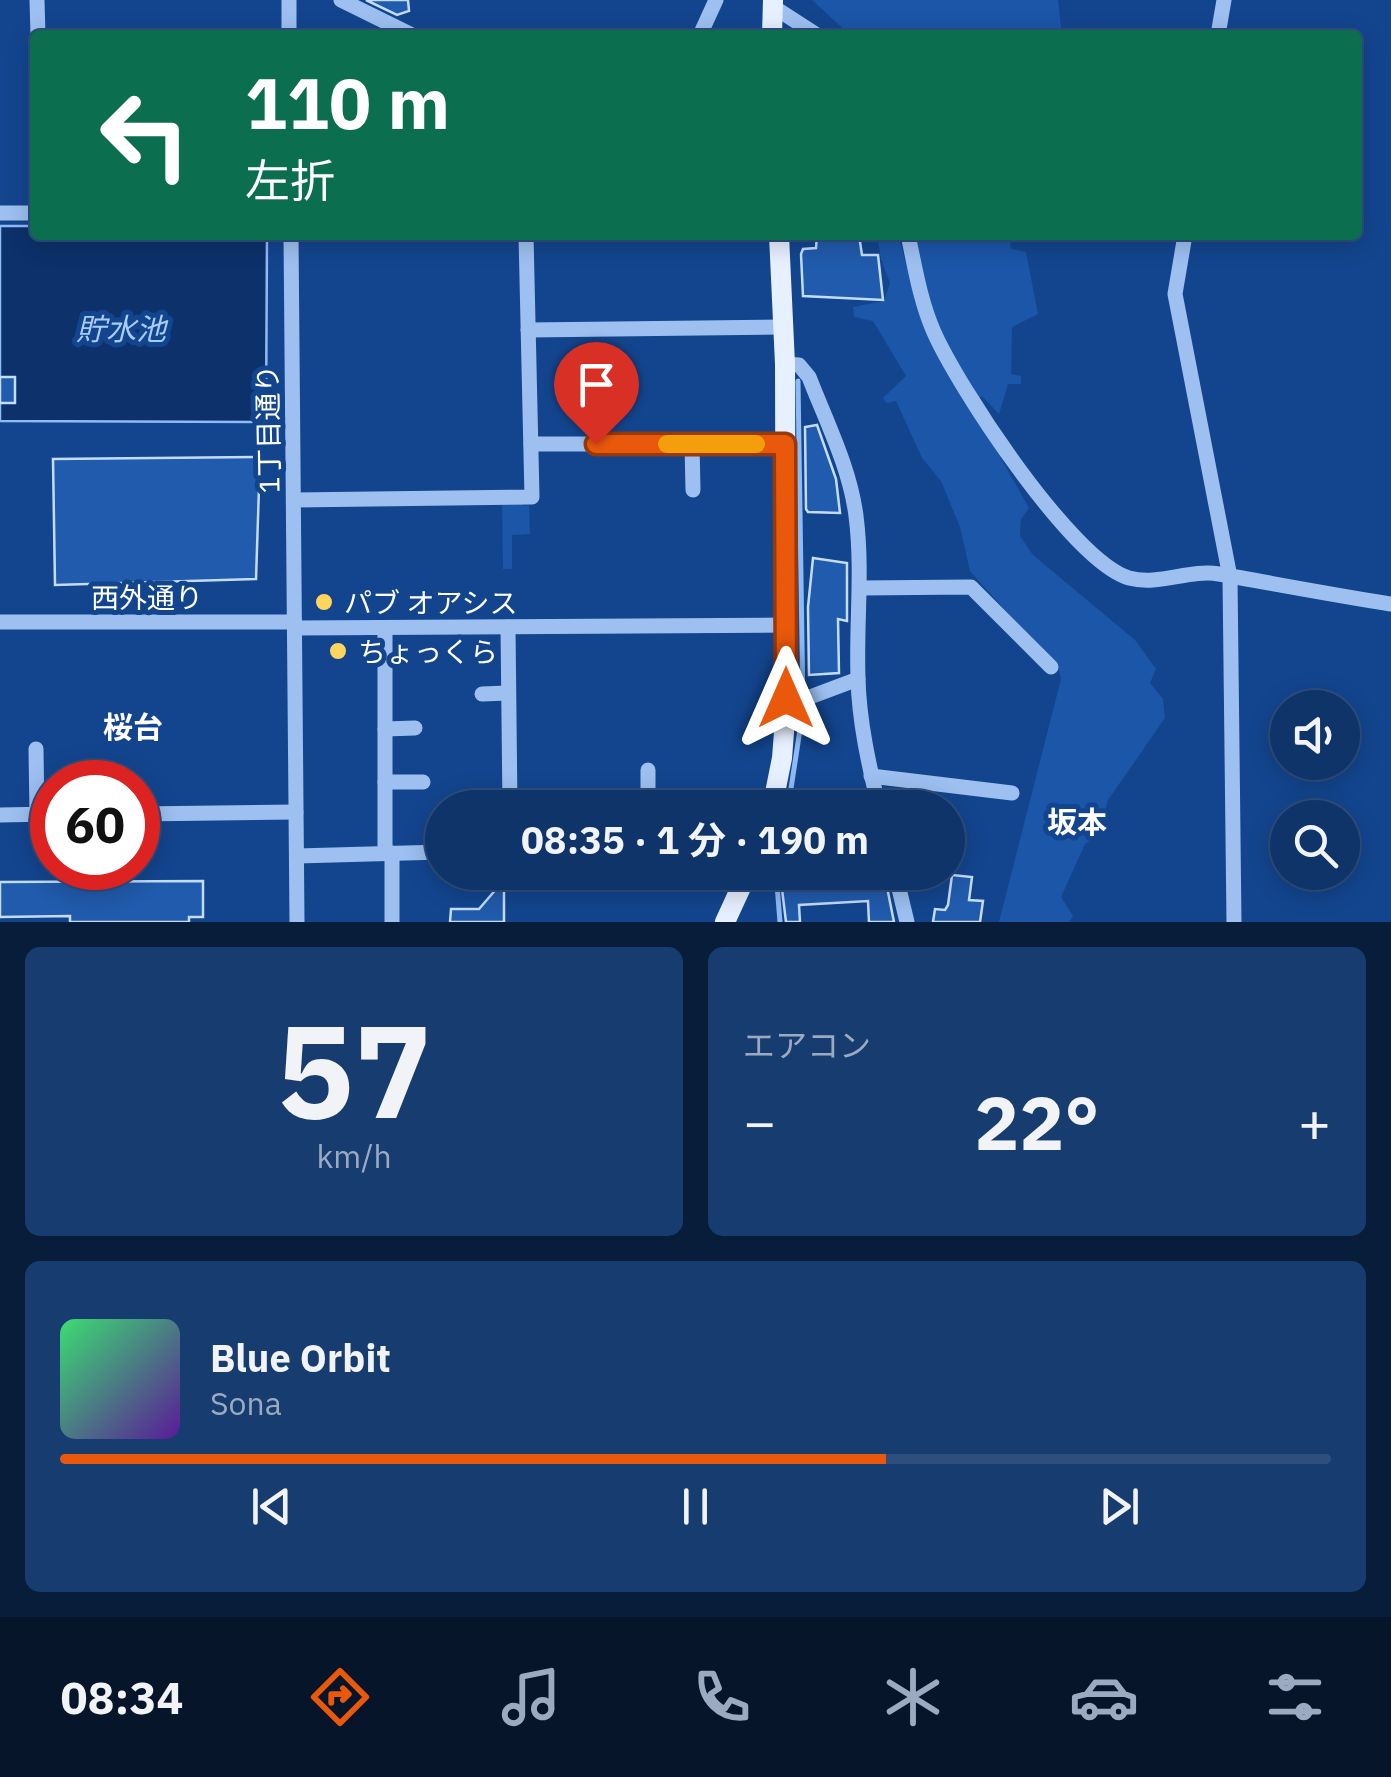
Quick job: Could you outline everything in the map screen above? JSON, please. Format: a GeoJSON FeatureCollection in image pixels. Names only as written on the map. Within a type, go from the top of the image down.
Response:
{"type":"FeatureCollection","features":[{"type":"Feature","properties":{"kind":"main road"},"geometry":{"type":"LineString","coordinates":[[772,3],[772,30]]}},
{"type":"Feature","properties":{"kind":"main road"},"geometry":{"type":"LineString","coordinates":[[776,790],[796,698],[786,624],[785,364],[779,240]]}},
{"type":"Feature","properties":{"kind":"main road"},"geometry":{"type":"LineString","coordinates":[[725,922],[740,890]]}},
{"type":"Feature","properties":{"kind":"street"},"geometry":{"type":"LineString","coordinates":[[38,0],[38,30]]}},
{"type":"Feature","properties":{"kind":"street"},"geometry":{"type":"LineString","coordinates":[[289,0],[289,30]]}},
{"type":"Feature","properties":{"kind":"street"},"geometry":{"type":"LineString","coordinates":[[340,0],[402,30]]}},
{"type":"Feature","properties":{"kind":"street"},"geometry":{"type":"LineString","coordinates":[[702,30],[716,0]]}},
{"type":"Feature","properties":{"kind":"street"},"geometry":{"type":"LineString","coordinates":[[1219,30],[1224,0]]}},
{"type":"Feature","properties":{"kind":"street"},"geometry":{"type":"LineString","coordinates":[[772,3],[811,30]]}},
{"type":"Feature","properties":{"kind":"street"},"geometry":{"type":"LineString","coordinates":[[0,213],[30,213]]}},
{"type":"Feature","properties":{"kind":"street","name":"1丁目通り"},"geometry":{"type":"LineString","coordinates":[[291,240],[298,922]]}},
{"type":"Feature","properties":{"kind":"street"},"geometry":{"type":"LineString","coordinates":[[294,500],[532,497],[526,240]]}},
{"type":"Feature","properties":{"kind":"street"},"geometry":{"type":"LineString","coordinates":[[909,240],[932,329],[954,372],[1036,492],[1106,566],[1126,577],[1148,581],[1216,573],[1391,604]]}},
{"type":"Feature","properties":{"kind":"street"},"geometry":{"type":"LineString","coordinates":[[1184,240],[1175,294],[1230,577],[1234,922]]}},
{"type":"Feature","properties":{"kind":"street"},"geometry":{"type":"LineString","coordinates":[[528,330],[783,327]]}},
{"type":"Feature","properties":{"kind":"street"},"geometry":{"type":"LineString","coordinates":[[785,364],[799,365],[809,376],[848,481],[856,514],[860,588],[858,680],[875,790]]}},
{"type":"Feature","properties":{"kind":"street"},"geometry":{"type":"LineString","coordinates":[[531,444],[785,444]]}},
{"type":"Feature","properties":{"kind":"street"},"geometry":{"type":"LineString","coordinates":[[692,444],[693,490]]}},
{"type":"Feature","properties":{"kind":"street"},"geometry":{"type":"LineString","coordinates":[[860,588],[971,587],[1051,667]]}},
{"type":"Feature","properties":{"kind":"street","name":"西外通り"},"geometry":{"type":"LineString","coordinates":[[0,622],[385,628],[786,624]]}},
{"type":"Feature","properties":{"kind":"street"},"geometry":{"type":"LineString","coordinates":[[508,626],[510,790]]}},
{"type":"Feature","properties":{"kind":"street"},"geometry":{"type":"LineString","coordinates":[[385,628],[392,922]]}},
{"type":"Feature","properties":{"kind":"street"},"geometry":{"type":"LineString","coordinates":[[796,698],[858,680]]}},
{"type":"Feature","properties":{"kind":"street"},"geometry":{"type":"LineString","coordinates":[[482,694],[508,693]]}},
{"type":"Feature","properties":{"kind":"street"},"geometry":{"type":"LineString","coordinates":[[385,729],[415,728]]}},
{"type":"Feature","properties":{"kind":"street"},"geometry":{"type":"LineString","coordinates":[[36,749],[38,760]]}},
{"type":"Feature","properties":{"kind":"street"},"geometry":{"type":"LineString","coordinates":[[648,770],[648,790]]}},
{"type":"Feature","properties":{"kind":"street"},"geometry":{"type":"LineString","coordinates":[[872,776],[1012,793]]}},
{"type":"Feature","properties":{"kind":"street"},"geometry":{"type":"LineString","coordinates":[[386,782],[423,782]]}},
{"type":"Feature","properties":{"kind":"street"},"geometry":{"type":"LineString","coordinates":[[160,814],[296,812]]}},
{"type":"Feature","properties":{"kind":"street"},"geometry":{"type":"LineString","coordinates":[[0,814],[30,814]]}},
{"type":"Feature","properties":{"kind":"street"},"geometry":{"type":"LineString","coordinates":[[297,856],[425,852]]}},
{"type":"Feature","properties":{"kind":"street"},"geometry":{"type":"LineString","coordinates":[[900,890],[908,922]]}},
{"type":"Feature","properties":{"kind":"shaded area"},"geometry":{"type":"Polygon","coordinates":[[[812,0],[1058,0],[1061,30],[845,30],[812,0]]]}},
{"type":"Feature","properties":{"kind":"shaded area"},"geometry":{"type":"Polygon","coordinates":[[[878,240],[899,240],[910,278],[913,240],[1010,240],[1011,249],[1026,252],[1038,314],[1012,327],[1011,374],[1021,376],[1021,384],[1008,384],[999,414],[982,396],[970,404],[1029,508],[1021,519],[1020,536],[1033,555],[1135,640],[1156,669],[1150,683],[1163,699],[1165,718],[1108,800],[1098,836],[1085,844],[1061,897],[1073,916],[1069,922],[999,922],[1061,679],[1059,670],[970,571],[960,527],[941,481],[922,458],[896,401],[886,403],[883,398],[906,376],[873,321],[854,317],[853,307],[884,301],[890,283],[878,240]]]}},
{"type":"Feature","properties":{"kind":"shaded area"},"geometry":{"type":"Polygon","coordinates":[[[523,501],[523,506],[529,505],[530,534],[512,535],[512,569],[503,569],[502,502],[523,501]]]}},
{"type":"Feature","properties":{"kind":"water","name":"貯水池"},"geometry":{"type":"Polygon","coordinates":[[[0,226],[30,226],[30,240],[267,240],[266,422],[0,421],[0,226]]]}},
{"type":"Feature","properties":{"kind":"building"},"geometry":{"type":"Polygon","coordinates":[[[366,0],[408,0],[409,11],[397,15],[366,0]]]}},
{"type":"Feature","properties":{"kind":"building"},"geometry":{"type":"Polygon","coordinates":[[[817,240],[860,240],[862,255],[878,255],[883,300],[803,296],[801,254],[803,249],[816,248],[817,240]]]}},
{"type":"Feature","properties":{"kind":"building"},"geometry":{"type":"Polygon","coordinates":[[[0,377],[15,377],[15,403],[0,403],[0,377]]]}},
{"type":"Feature","properties":{"kind":"building"},"geometry":{"type":"Polygon","coordinates":[[[817,425],[836,479],[840,513],[806,509],[805,427],[817,425]]]}},
{"type":"Feature","properties":{"kind":"building"},"geometry":{"type":"Polygon","coordinates":[[[260,457],[256,579],[55,585],[53,459],[260,457]]]}},
{"type":"Feature","properties":{"kind":"building"},"geometry":{"type":"Polygon","coordinates":[[[813,558],[847,563],[847,621],[838,619],[839,673],[809,675],[808,607],[813,558]]]}},
{"type":"Feature","properties":{"kind":"building"},"geometry":{"type":"Polygon","coordinates":[[[965,876],[972,877],[969,900],[983,901],[980,922],[933,922],[935,909],[945,910],[950,890],[965,890],[965,876]]]}},
{"type":"Feature","properties":{"kind":"building"},"geometry":{"type":"Polygon","coordinates":[[[160,881],[203,881],[203,917],[189,917],[189,922],[70,922],[70,916],[0,917],[0,882],[30,882],[30,890],[160,890],[160,881]]]}},
{"type":"Feature","properties":{"kind":"building"},"geometry":{"type":"Polygon","coordinates":[[[495,890],[504,890],[504,922],[450,922],[451,909],[479,909],[495,890]]]}},
{"type":"Feature","properties":{"kind":"building"},"geometry":{"type":"Polygon","coordinates":[[[782,890],[888,890],[894,922],[869,922],[868,901],[799,905],[800,922],[786,922],[782,890]]]}},
{"type":"Feature","properties":{"kind":"waterway"},"geometry":{"type":"LineString","coordinates":[[791,790],[803,710],[798,381]]}},
{"type":"Feature","properties":{"kind":"waterway"},"geometry":{"type":"LineString","coordinates":[[777,890],[780,922]]}},
{"type":"Feature","properties":{"kind":"slow traffic"},"geometry":{"type":"LineString","coordinates":[[667,444],[756,444]]}},
{"type":"Feature","properties":{"kind":"place","name":"パブ オアシス"},"geometry":{"type":"Point","coordinates":[324,602]}},
{"type":"Feature","properties":{"kind":"place","name":"ちょっくら"},"geometry":{"type":"Point","coordinates":[338,651]}},
{"type":"Feature","properties":{"kind":"district","name":"桜台"},"geometry":{"type":"Point","coordinates":[133,726]}},
{"type":"Feature","properties":{"kind":"district","name":"坂本"},"geometry":{"type":"Point","coordinates":[1077,821]}},
{"type":"Feature","properties":{"kind":"route"},"geometry":{"type":"LineString","coordinates":[[596,444],[785,444],[786,698]]}}]}
